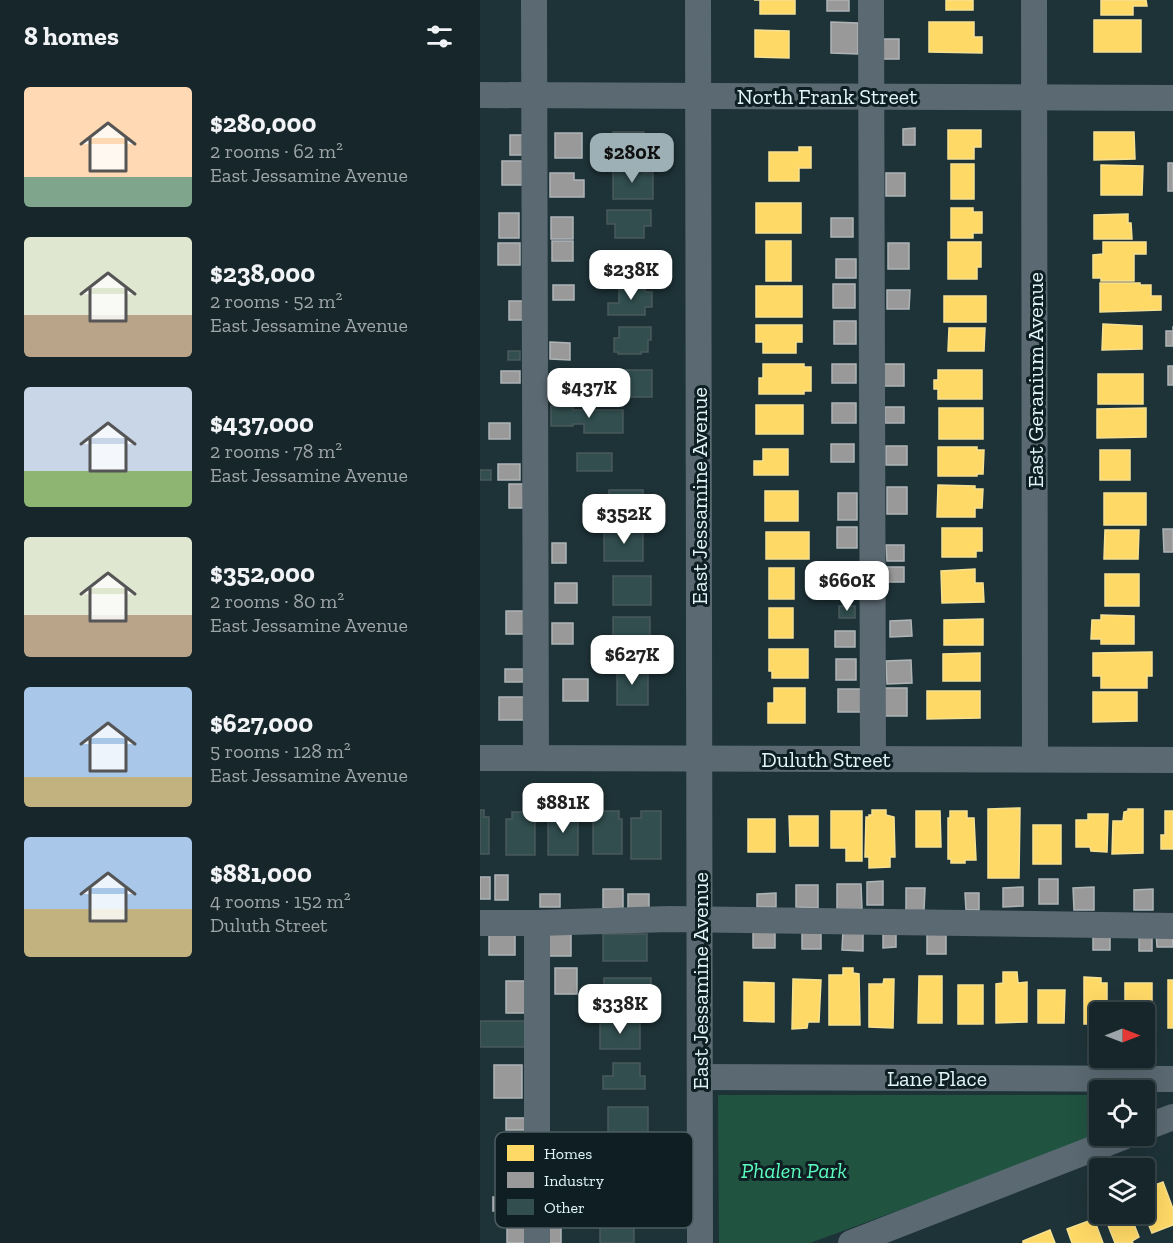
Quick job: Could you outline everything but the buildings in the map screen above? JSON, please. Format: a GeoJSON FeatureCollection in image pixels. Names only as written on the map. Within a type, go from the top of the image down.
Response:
{"type":"FeatureCollection","features":[{"type":"Feature","properties":{"kind":"street"},"geometry":{"type":"LineString","coordinates":[[534,0],[536,758]]}},
{"type":"Feature","properties":{"kind":"street","name":"East Jessamine Avenue"},"geometry":{"type":"LineString","coordinates":[[698,0],[700,1243]]}},
{"type":"Feature","properties":{"kind":"street"},"geometry":{"type":"LineString","coordinates":[[870,0],[873,759]]}},
{"type":"Feature","properties":{"kind":"street","name":"East Geranium Avenue"},"geometry":{"type":"LineString","coordinates":[[1034,0],[1035,759]]}},
{"type":"Feature","properties":{"kind":"street","name":"North Frank Street"},"geometry":{"type":"LineString","coordinates":[[480,95],[1173,98]]}},
{"type":"Feature","properties":{"kind":"street","name":"Duluth Street"},"geometry":{"type":"LineString","coordinates":[[480,758],[1173,760]]}},
{"type":"Feature","properties":{"kind":"street"},"geometry":{"type":"LineString","coordinates":[[480,923],[670,918],[1173,926]]}},
{"type":"Feature","properties":{"kind":"street"},"geometry":{"type":"LineString","coordinates":[[537,923],[537,1132]]}},
{"type":"Feature","properties":{"kind":"street","name":"Lane Place"},"geometry":{"type":"LineString","coordinates":[[700,1077],[1173,1079]]}},
{"type":"Feature","properties":{"kind":"street"},"geometry":{"type":"LineString","coordinates":[[1155,1124],[1173,1117]]}},
{"type":"Feature","properties":{"kind":"street"},"geometry":{"type":"LineString","coordinates":[[851,1243],[1100,1146]]}},
{"type":"Feature","properties":{"kind":"green space","name":"Phalen Park"},"geometry":{"type":"Polygon","coordinates":[[[718,1095],[1089,1095],[1089,1140],[810,1243],[719,1243],[718,1095]]]}}]}
